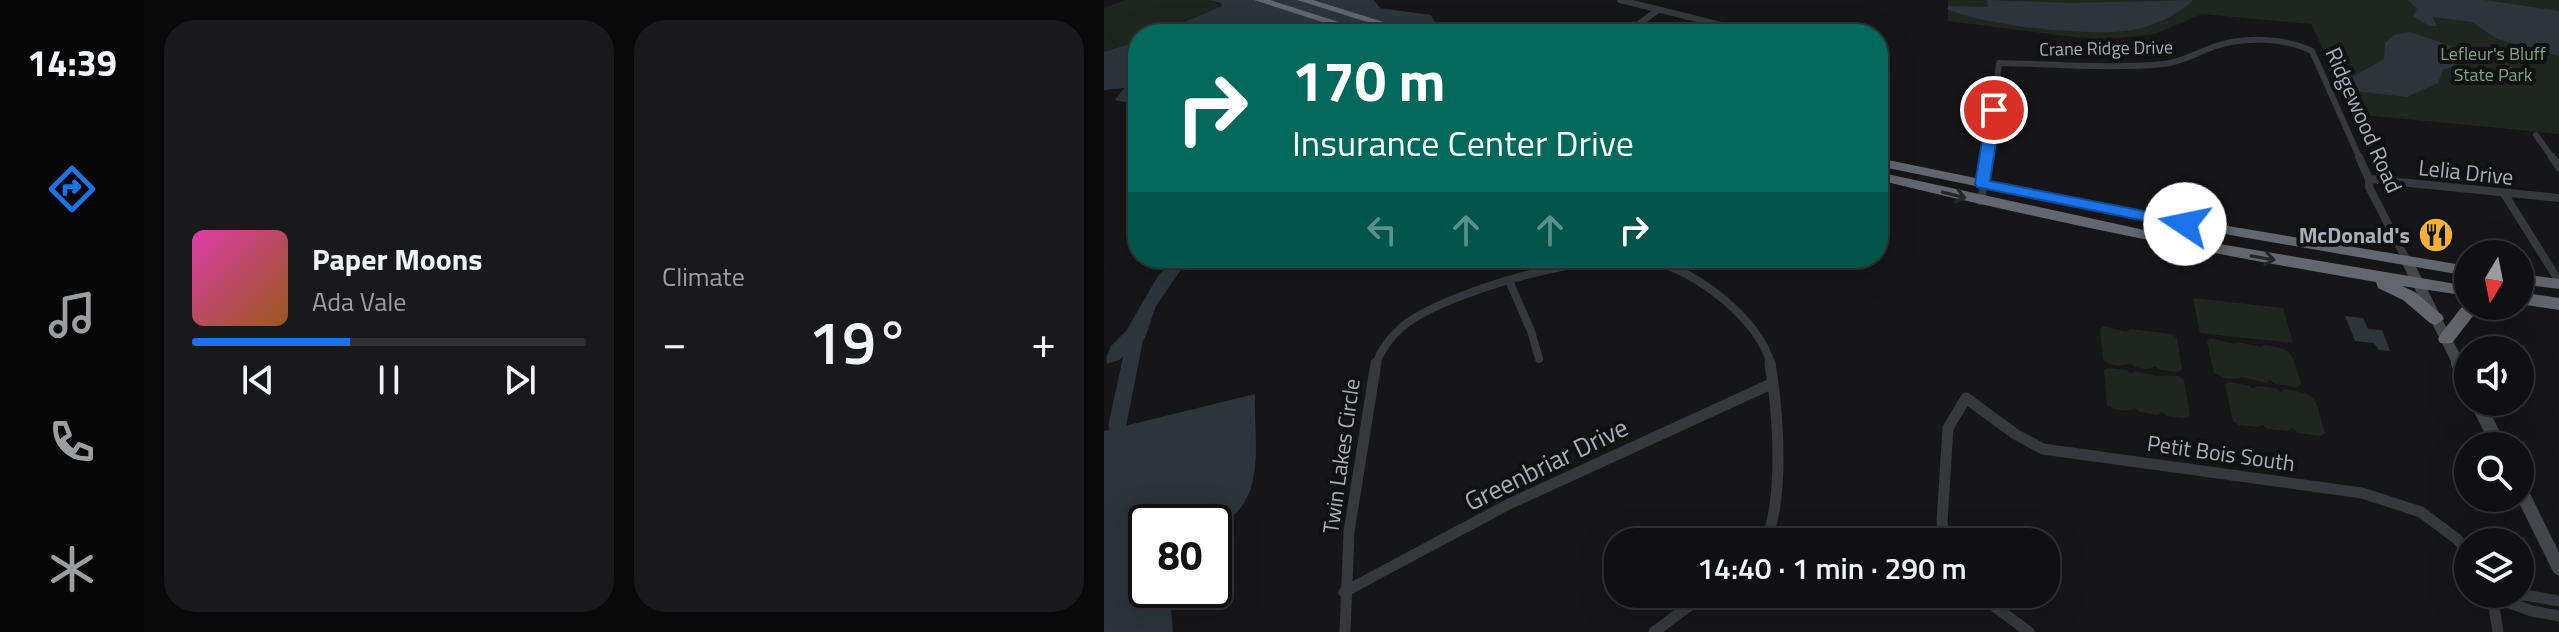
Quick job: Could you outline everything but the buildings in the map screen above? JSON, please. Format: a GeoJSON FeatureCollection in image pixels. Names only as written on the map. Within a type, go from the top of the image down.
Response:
{"type":"FeatureCollection","features":[{"type":"Feature","properties":{"kind":"highway"},"geometry":{"type":"LineString","coordinates":[[1259,0],[1338,24]]}},
{"type":"Feature","properties":{"kind":"highway"},"geometry":{"type":"LineString","coordinates":[[1302,0],[1383,24]]}},
{"type":"Feature","properties":{"kind":"highway"},"geometry":{"type":"LineString","coordinates":[[1888,164],[2223,231],[2454,269]]}},
{"type":"Feature","properties":{"kind":"highway"},"geometry":{"type":"LineString","coordinates":[[1888,178],[2154,238],[2454,289]]}},
{"type":"Feature","properties":{"kind":"highway"},"geometry":{"type":"LineString","coordinates":[[2351,273],[2398,290],[2436,319]]}},
{"type":"Feature","properties":{"kind":"highway"},"geometry":{"type":"LineString","coordinates":[[2534,280],[2559,283]]}},
{"type":"Feature","properties":{"kind":"highway"},"geometry":{"type":"LineString","coordinates":[[2534,301],[2559,304]]}},
{"type":"Feature","properties":{"kind":"highway"},"geometry":{"type":"LineString","coordinates":[[2446,339],[2461,320]]}},
{"type":"Feature","properties":{"kind":"street"},"geometry":{"type":"LineString","coordinates":[[1620,0],[1716,24]]}},
{"type":"Feature","properties":{"kind":"street"},"geometry":{"type":"LineString","coordinates":[[1639,24],[1658,10]]}},
{"type":"Feature","properties":{"kind":"street","name":"Crane Ridge Drive"},"geometry":{"type":"LineString","coordinates":[[1982,184],[1990,147],[1999,63],[2169,64],[2239,40],[2305,47]]}},
{"type":"Feature","properties":{"kind":"street","name":"Ridgewood Road"},"geometry":{"type":"LineString","coordinates":[[2305,47],[2312,51],[2369,179],[2369,187],[2384,221],[2454,355]]}},
{"type":"Feature","properties":{"kind":"street"},"geometry":{"type":"LineString","coordinates":[[2536,135],[2559,167]]}},
{"type":"Feature","properties":{"kind":"street","name":"Lelia Drive"},"geometry":{"type":"LineString","coordinates":[[2369,179],[2559,198]]}},
{"type":"Feature","properties":{"kind":"street"},"geometry":{"type":"LineString","coordinates":[[1981,201],[1982,184]]}},
{"type":"Feature","properties":{"kind":"street"},"geometry":{"type":"LineString","coordinates":[[2505,195],[2559,283]]}},
{"type":"Feature","properties":{"kind":"street","name":"Twin Lakes Circle"},"geometry":{"type":"LineString","coordinates":[[1345,632],[1344,592],[1352,500],[1374,367],[1380,353],[1391,337],[1408,322],[1433,309],[1467,295],[1563,268]]}},
{"type":"Feature","properties":{"kind":"street","name":"Twin Lakes Circle"},"geometry":{"type":"LineString","coordinates":[[1677,268],[1753,327],[1765,345],[1779,497],[1772,528]]}},
{"type":"Feature","properties":{"kind":"street"},"geometry":{"type":"LineString","coordinates":[[1510,283],[1531,331],[1539,359]]}},
{"type":"Feature","properties":{"kind":"street","name":"Greenbriar Drive"},"geometry":{"type":"LineString","coordinates":[[1344,592],[1522,498],[1771,384]]}},
{"type":"Feature","properties":{"kind":"street","name":"Petit Bois South"},"geometry":{"type":"LineString","coordinates":[[1943,528],[1948,428],[1966,398],[2015,434],[2043,449],[2362,493],[2421,512],[2454,540]]}},
{"type":"Feature","properties":{"kind":"street"},"geometry":{"type":"LineString","coordinates":[[2531,512],[2559,568]]}},
{"type":"Feature","properties":{"kind":"street"},"geometry":{"type":"LineString","coordinates":[[2534,597],[2559,601]]}},
{"type":"Feature","properties":{"kind":"street"},"geometry":{"type":"LineString","coordinates":[[1654,632],[1686,608]]}},
{"type":"Feature","properties":{"kind":"street"},"geometry":{"type":"LineString","coordinates":[[1997,608],[2029,632]]}},
{"type":"Feature","properties":{"kind":"street"},"geometry":{"type":"LineString","coordinates":[[2495,608],[2498,632]]}},
{"type":"Feature","properties":{"kind":"street"},"geometry":{"type":"LineString","coordinates":[[2525,608],[2559,616]]}},
{"type":"Feature","properties":{"kind":"green space"},"geometry":{"type":"Polygon","coordinates":[[[1125,0],[1209,0],[1222,6],[1180,24],[1128,24],[1128,44],[1104,52],[1104,8],[1125,0]]]}},
{"type":"Feature","properties":{"kind":"green space","name":"Lefleur's Bluff State Park"},"geometry":{"type":"Polygon","coordinates":[[[1948,0],[2559,0],[2559,134],[2354,114],[2311,24],[2202,14],[2155,34],[2098,40],[1948,21],[1948,0]]]}},
{"type":"Feature","properties":{"kind":"green space"},"geometry":{"type":"Polygon","coordinates":[[[2193,298],[2283,308],[2293,343],[2200,333],[2193,298]]]}},
{"type":"Feature","properties":{"kind":"green space"},"geometry":{"type":"Polygon","coordinates":[[[2104,326],[2126,332],[2130,329],[2171,334],[2177,338],[2182,369],[2178,372],[2160,370],[2155,366],[2142,369],[2130,363],[2120,366],[2106,362],[2103,360],[2100,329],[2104,326]]]}},
{"type":"Feature","properties":{"kind":"green space"},"geometry":{"type":"Polygon","coordinates":[[[2211,338],[2287,351],[2294,360],[2301,384],[2297,387],[2275,384],[2270,380],[2266,383],[2217,375],[2207,341],[2211,338]]]}},
{"type":"Feature","properties":{"kind":"green space"},"geometry":{"type":"Polygon","coordinates":[[[2104,370],[2127,370],[2131,374],[2135,371],[2157,376],[2179,376],[2184,380],[2190,415],[2186,418],[2167,416],[2162,412],[2158,415],[2140,412],[2135,408],[2125,411],[2110,407],[2107,405],[2104,370]]]}},
{"type":"Feature","properties":{"kind":"green space"},"geometry":{"type":"Polygon","coordinates":[[[2229,382],[2248,385],[2253,389],[2257,386],[2276,388],[2281,392],[2285,389],[2311,396],[2325,433],[2321,436],[2298,433],[2292,428],[2288,431],[2268,429],[2262,425],[2238,425],[2233,421],[2225,385],[2229,382]]]}},
{"type":"Feature","properties":{"kind":"shaded area"},"geometry":{"type":"Polygon","coordinates":[[[1209,0],[1374,0],[1380,8],[1431,15],[1436,24],[1180,24],[1222,6],[1209,0]]]}},
{"type":"Feature","properties":{"kind":"shaded area"},"geometry":{"type":"Polygon","coordinates":[[[1987,0],[2072,3],[2193,0],[2171,16],[2153,24],[2108,32],[2010,25],[1947,9],[1949,6],[1985,7],[1988,6],[1987,0]]]}},
{"type":"Feature","properties":{"kind":"shaded area"},"geometry":{"type":"Polygon","coordinates":[[[2408,0],[2484,0],[2559,11],[2559,56],[2497,39],[2472,22],[2433,17],[2437,26],[2429,26],[2413,16],[2417,9],[2408,0]]]}},
{"type":"Feature","properties":{"kind":"shaded area"},"geometry":{"type":"Polygon","coordinates":[[[2410,32],[2457,48],[2452,57],[2456,65],[2443,70],[2438,83],[2407,97],[2361,92],[2349,84],[2349,79],[2384,59],[2385,43],[2394,35],[2410,32]]]}},
{"type":"Feature","properties":{"kind":"shaded area"},"geometry":{"type":"Polygon","coordinates":[[[1128,44],[1128,103],[1115,100],[1124,88],[1104,90],[1104,52],[1128,44]]]}},
{"type":"Feature","properties":{"kind":"shaded area"},"geometry":{"type":"Polygon","coordinates":[[[1165,268],[1182,268],[1156,306],[1145,338],[1119,360],[1107,364],[1111,346],[1126,331],[1165,268]]]}},
{"type":"Feature","properties":{"kind":"shaded area"},"geometry":{"type":"Polygon","coordinates":[[[2345,316],[2363,318],[2368,329],[2382,330],[2390,351],[2379,350],[2374,343],[2355,341],[2345,316]]]}},
{"type":"Feature","properties":{"kind":"shaded area"},"geometry":{"type":"Polygon","coordinates":[[[1255,394],[1255,470],[1244,503],[1232,517],[1232,504],[1128,504],[1128,608],[1171,608],[1173,632],[1104,632],[1104,431],[1255,394]]]}},
{"type":"Feature","properties":{"kind":"waterway"},"geometry":{"type":"LineString","coordinates":[[1117,426],[1137,330]]}},
{"type":"Feature","properties":{"kind":"place","name":"McDonald's"},"geometry":{"type":"Point","coordinates":[2436,235]}},
{"type":"Feature","properties":{"kind":"route"},"geometry":{"type":"LineString","coordinates":[[1994,110],[1982,184],[2185,224]]}}]}
